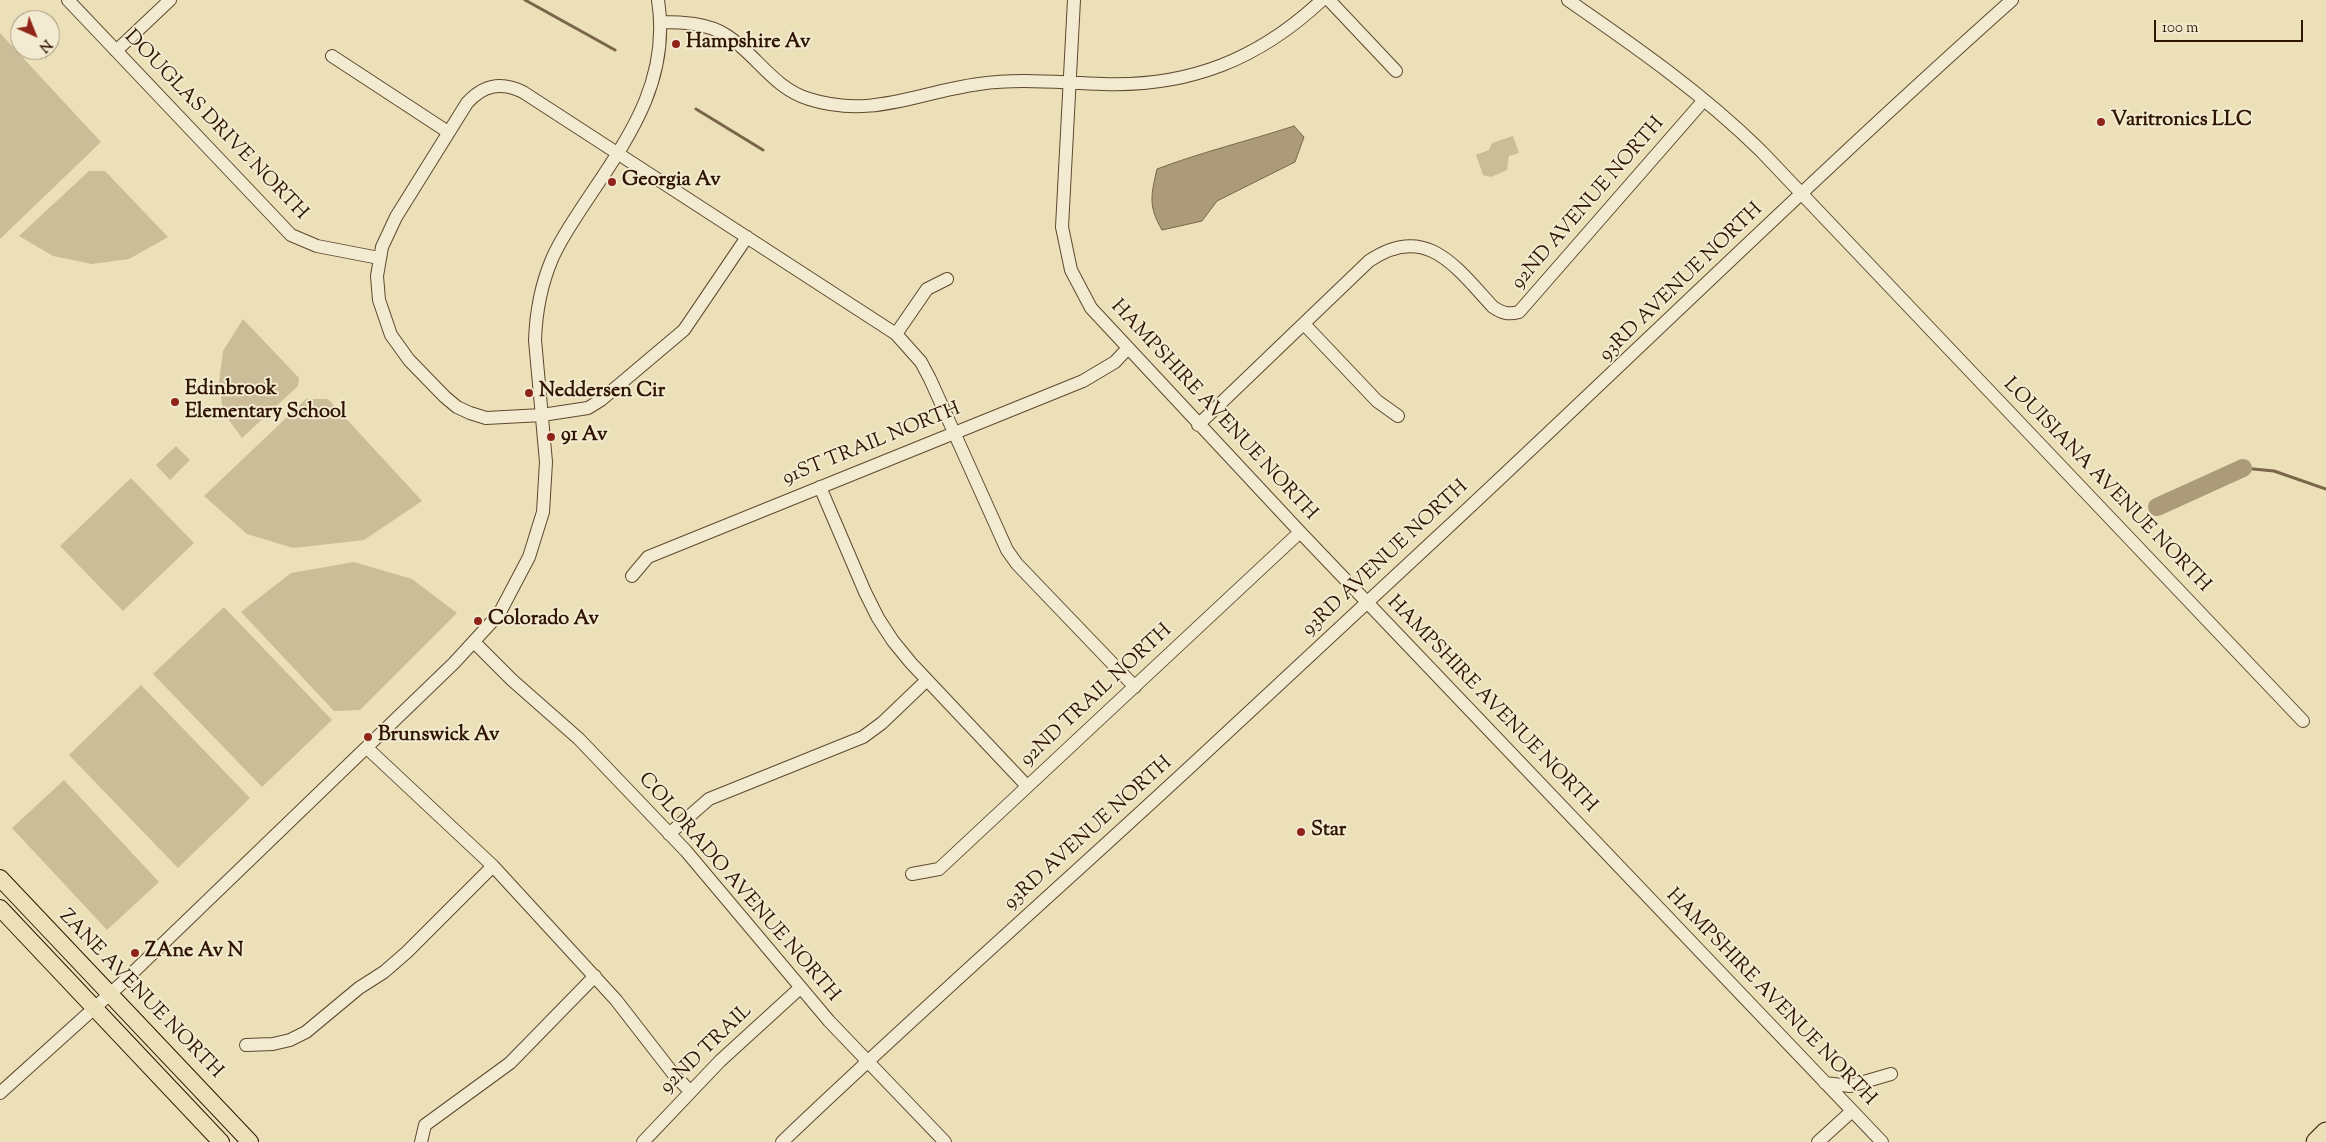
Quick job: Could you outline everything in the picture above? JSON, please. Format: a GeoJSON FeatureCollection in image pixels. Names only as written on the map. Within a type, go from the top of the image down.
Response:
{"type":"FeatureCollection","features":[{"type":"Feature","properties":{"kind":"highway"},"geometry":{"type":"LineString","coordinates":[[2316,1142],[2326,1132]]}},
{"type":"Feature","properties":{"kind":"main road","name":"ZANE AVENUE NORTH"},"geometry":{"type":"LineString","coordinates":[[0,878],[250,1142]]}},
{"type":"Feature","properties":{"kind":"main road","name":"ZANE AVENUE NORTH"},"geometry":{"type":"LineString","coordinates":[[0,908],[221,1142]]}},
{"type":"Feature","properties":{"kind":"street","name":"DOUGLAS DRIVE NORTH"},"geometry":{"type":"LineString","coordinates":[[68,0],[291,235],[317,246],[379,258]]}},
{"type":"Feature","properties":{"kind":"street"},"geometry":{"type":"LineString","coordinates":[[116,51],[170,0]]}},
{"type":"Feature","properties":{"kind":"street"},"geometry":{"type":"LineString","coordinates":[[0,1093],[94,1007],[110,995],[367,748],[475,643],[508,601],[537,537],[546,489],[546,462],[535,340],[536,321],[544,279],[566,233],[618,154],[640,117],[649,95],[657,65],[660,22],[658,0]]}},
{"type":"Feature","properties":{"kind":"street","name":"HAMPSHIRE AVENUE NORTH"},"geometry":{"type":"LineString","coordinates":[[1074,0],[1062,227],[1071,270],[1091,308],[1198,425],[1882,1142]]}},
{"type":"Feature","properties":{"kind":"street"},"geometry":{"type":"LineString","coordinates":[[660,22],[708,27],[726,35],[787,89],[807,98],[851,107],[895,103],[979,84],[1025,80],[1136,83],[1171,80],[1206,72],[1240,59],[1271,42],[1299,21],[1322,0]]}},
{"type":"Feature","properties":{"kind":"street"},"geometry":{"type":"LineString","coordinates":[[1329,0],[1396,71]]}},
{"type":"Feature","properties":{"kind":"street"},"geometry":{"type":"LineString","coordinates":[[1568,0],[1670,72],[1704,100],[1749,139],[1802,194]]}},
{"type":"Feature","properties":{"kind":"street","name":"93RD AVENUE NORTH"},"geometry":{"type":"LineString","coordinates":[[782,1142],[1204,754],[1366,601],[1617,370],[1912,88],[2012,0]]}},
{"type":"Feature","properties":{"kind":"street"},"geometry":{"type":"LineString","coordinates":[[332,56],[448,132]]}},
{"type":"Feature","properties":{"kind":"street"},"geometry":{"type":"LineString","coordinates":[[747,237],[697,313],[669,344],[588,408],[486,418],[457,407],[409,360],[391,335],[379,300],[377,276],[379,258],[396,216],[467,103],[475,94],[486,87],[511,86],[747,237],[896,334],[921,362],[998,533],[1017,564],[1135,687]]}},
{"type":"Feature","properties":{"kind":"street","name":"92ND AVENUE NORTH"},"geometry":{"type":"LineString","coordinates":[[1198,425],[1369,261],[1396,247],[1411,245],[1427,248],[1441,254],[1501,312],[1510,314],[1520,312],[1704,100]]}},
{"type":"Feature","properties":{"kind":"street","name":"LOUISIANA AVENUE NORTH"},"geometry":{"type":"LineString","coordinates":[[1802,194],[2303,721]]}},
{"type":"Feature","properties":{"kind":"street"},"geometry":{"type":"LineString","coordinates":[[896,334],[927,289],[947,279]]}},
{"type":"Feature","properties":{"kind":"street"},"geometry":{"type":"LineString","coordinates":[[1304,324],[1377,401],[1398,416]]}},
{"type":"Feature","properties":{"kind":"street","name":"91ST TRAIL NORTH"},"geometry":{"type":"LineString","coordinates":[[632,576],[648,557],[1083,381],[1115,362],[1127,349]]}},
{"type":"Feature","properties":{"kind":"street"},"geometry":{"type":"LineString","coordinates":[[820,487],[878,618],[893,641],[1027,786]]}},
{"type":"Feature","properties":{"kind":"street","name":"92ND TRAIL NORTH"},"geometry":{"type":"LineString","coordinates":[[912,874],[939,869],[1300,532]]}},
{"type":"Feature","properties":{"kind":"street","name":"COLORADO AVENUE NORTH"},"geometry":{"type":"LineString","coordinates":[[475,643],[512,680],[579,739],[669,834],[701,868],[800,988],[945,1142]]}},
{"type":"Feature","properties":{"kind":"street"},"geometry":{"type":"LineString","coordinates":[[669,834],[709,799],[863,737],[882,723],[927,680]]}},
{"type":"Feature","properties":{"kind":"street"},"geometry":{"type":"LineString","coordinates":[[367,748],[493,866],[595,976],[690,1091]]}},
{"type":"Feature","properties":{"kind":"street"},"geometry":{"type":"LineString","coordinates":[[246,1045],[273,1044],[290,1040],[306,1032],[359,988],[384,972],[408,952],[493,866]]}},
{"type":"Feature","properties":{"kind":"street"},"geometry":{"type":"LineString","coordinates":[[421,1142],[425,1125],[510,1063],[595,976]]}},
{"type":"Feature","properties":{"kind":"street","name":"92ND TRAIL"},"geometry":{"type":"LineString","coordinates":[[643,1142],[726,1055],[800,988]]}},
{"type":"Feature","properties":{"kind":"street"},"geometry":{"type":"LineString","coordinates":[[1825,1083],[1850,1086],[1891,1074]]}},
{"type":"Feature","properties":{"kind":"street"},"geometry":{"type":"LineString","coordinates":[[1818,1142],[1852,1111]]}},
{"type":"Feature","properties":{"kind":"shaded area"},"geometry":{"type":"Polygon","coordinates":[[[0,33],[10,44],[10,60],[25,60],[101,142],[0,239],[0,33]]]}},
{"type":"Feature","properties":{"kind":"shaded area"},"geometry":{"type":"Polygon","coordinates":[[[1294,126],[1304,137],[1295,162],[1217,201],[1202,221],[1162,230],[1154,214],[1152,200],[1157,169],[1294,126]]]}},
{"type":"Feature","properties":{"kind":"shaded area"},"geometry":{"type":"Polygon","coordinates":[[[1513,136],[1519,153],[1509,156],[1507,170],[1491,177],[1483,175],[1476,155],[1489,150],[1492,143],[1513,136]]]}},
{"type":"Feature","properties":{"kind":"shaded area"},"geometry":{"type":"Polygon","coordinates":[[[89,171],[105,171],[168,237],[129,259],[92,264],[53,256],[19,236],[89,171]]]}},
{"type":"Feature","properties":{"kind":"shaded area"},"geometry":{"type":"Polygon","coordinates":[[[243,319],[299,378],[298,386],[242,438],[223,412],[219,382],[223,351],[243,319]]]}},
{"type":"Feature","properties":{"kind":"shaded area"},"geometry":{"type":"Polygon","coordinates":[[[306,399],[328,399],[422,501],[364,540],[293,548],[247,534],[204,496],[306,399]]]}},
{"type":"Feature","properties":{"kind":"shaded area"},"geometry":{"type":"Polygon","coordinates":[[[176,446],[190,460],[170,480],[156,465],[176,446]]]}},
{"type":"Feature","properties":{"kind":"shaded area"},"geometry":{"type":"Polygon","coordinates":[[[131,478],[194,543],[123,611],[60,546],[131,478]]]}},
{"type":"Feature","properties":{"kind":"shaded area"},"geometry":{"type":"Polygon","coordinates":[[[354,562],[412,579],[457,613],[360,710],[334,711],[241,612],[291,573],[354,562]]]}},
{"type":"Feature","properties":{"kind":"shaded area"},"geometry":{"type":"Polygon","coordinates":[[[224,607],[332,720],[262,787],[153,674],[224,607]]]}},
{"type":"Feature","properties":{"kind":"shaded area"},"geometry":{"type":"Polygon","coordinates":[[[141,685],[250,798],[178,868],[69,755],[141,685]]]}},
{"type":"Feature","properties":{"kind":"shaded area"},"geometry":{"type":"Polygon","coordinates":[[[64,780],[159,882],[107,930],[12,828],[64,780]]]}},
{"type":"Feature","properties":{"kind":"waterway"},"geometry":{"type":"LineString","coordinates":[[525,0],[615,50]]}},
{"type":"Feature","properties":{"kind":"waterway"},"geometry":{"type":"LineString","coordinates":[[696,109],[763,150]]}},
{"type":"Feature","properties":{"kind":"waterway"},"geometry":{"type":"LineString","coordinates":[[2243,468],[2274,471],[2326,489]]}},
{"type":"Feature","properties":{"kind":"waterway"},"geometry":{"type":"LineString","coordinates":[[2157,507],[2243,468]]}},
{"type":"Feature","properties":{"kind":"place","name":"Hampshire Av"},"geometry":{"type":"Point","coordinates":[676,44]}},
{"type":"Feature","properties":{"kind":"place","name":"Varitronics LLC"},"geometry":{"type":"Point","coordinates":[2101,122]}},
{"type":"Feature","properties":{"kind":"place","name":"Georgia Av"},"geometry":{"type":"Point","coordinates":[612,182]}},
{"type":"Feature","properties":{"kind":"place","name":"Neddersen Cir"},"geometry":{"type":"Point","coordinates":[529,393]}},
{"type":"Feature","properties":{"kind":"place","name":"Edinbrook Elementary School"},"geometry":{"type":"Point","coordinates":[175,402]}},
{"type":"Feature","properties":{"kind":"place","name":"91 Av"},"geometry":{"type":"Point","coordinates":[551,437]}},
{"type":"Feature","properties":{"kind":"place","name":"Colorado Av"},"geometry":{"type":"Point","coordinates":[478,621]}},
{"type":"Feature","properties":{"kind":"place","name":"Brunswick Av"},"geometry":{"type":"Point","coordinates":[368,737]}},
{"type":"Feature","properties":{"kind":"place","name":"Star"},"geometry":{"type":"Point","coordinates":[1301,832]}},
{"type":"Feature","properties":{"kind":"place","name":"ZAne Av N"},"geometry":{"type":"Point","coordinates":[135,953]}}]}
